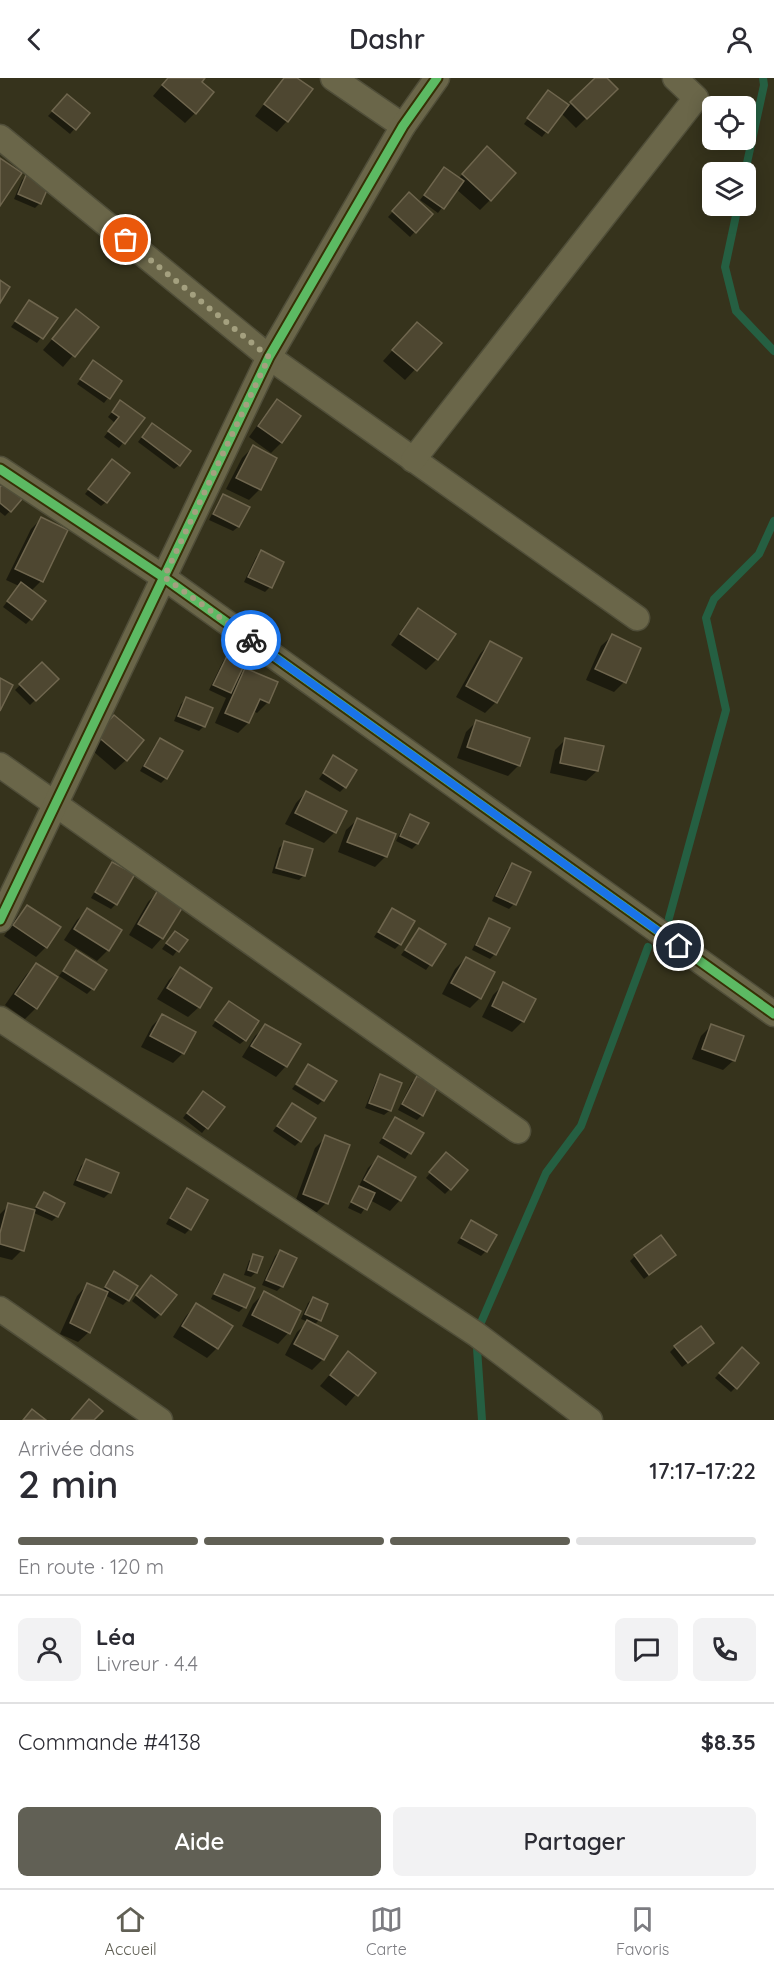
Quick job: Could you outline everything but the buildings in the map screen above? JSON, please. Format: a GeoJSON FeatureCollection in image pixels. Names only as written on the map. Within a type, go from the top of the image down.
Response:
{"type":"FeatureCollection","features":[{"type":"Feature","properties":{"kind":"street"},"geometry":{"type":"LineString","coordinates":[[333,78],[403,126]]}},
{"type":"Feature","properties":{"kind":"street"},"geometry":{"type":"LineString","coordinates":[[0,920],[269,357],[403,126],[437,78]]}},
{"type":"Feature","properties":{"kind":"street"},"geometry":{"type":"LineString","coordinates":[[413,460],[696,98],[675,78]]}},
{"type":"Feature","properties":{"kind":"street"},"geometry":{"type":"LineString","coordinates":[[0,137],[269,357],[637,618]]}},
{"type":"Feature","properties":{"kind":"street"},"geometry":{"type":"LineString","coordinates":[[0,470],[164,577],[774,1014]]}},
{"type":"Feature","properties":{"kind":"street"},"geometry":{"type":"LineString","coordinates":[[0,765],[518,1131]]}},
{"type":"Feature","properties":{"kind":"street"},"geometry":{"type":"LineString","coordinates":[[0,1019],[476,1334],[590,1420]]}},
{"type":"Feature","properties":{"kind":"street"},"geometry":{"type":"LineString","coordinates":[[0,1309],[160,1420]]}},
{"type":"Feature","properties":{"kind":"waterway"},"geometry":{"type":"LineString","coordinates":[[747,162],[764,85],[763,78]]}},
{"type":"Feature","properties":{"kind":"waterway"},"geometry":{"type":"LineString","coordinates":[[736,216],[725,267],[736,311],[774,351]]}},
{"type":"Feature","properties":{"kind":"waterway"},"geometry":{"type":"LineString","coordinates":[[669,918],[726,710],[706,618],[714,599],[759,554],[774,521]]}},
{"type":"Feature","properties":{"kind":"waterway"},"geometry":{"type":"LineString","coordinates":[[482,1420],[476,1334],[546,1173],[581,1126],[648,947]]}},
{"type":"Feature","properties":{"kind":"cycle path"},"geometry":{"type":"LineString","coordinates":[[0,920],[269,357],[403,126],[437,78]]}},
{"type":"Feature","properties":{"kind":"cycle path"},"geometry":{"type":"LineString","coordinates":[[0,469],[163,577],[774,1014]]}},
{"type":"Feature","properties":{"kind":"way so far"},"geometry":{"type":"LineString","coordinates":[[126,240],[269,357],[164,577],[251,640]]}},
{"type":"Feature","properties":{"kind":"route"},"geometry":{"type":"LineString","coordinates":[[251,640],[679,946]]}}]}
